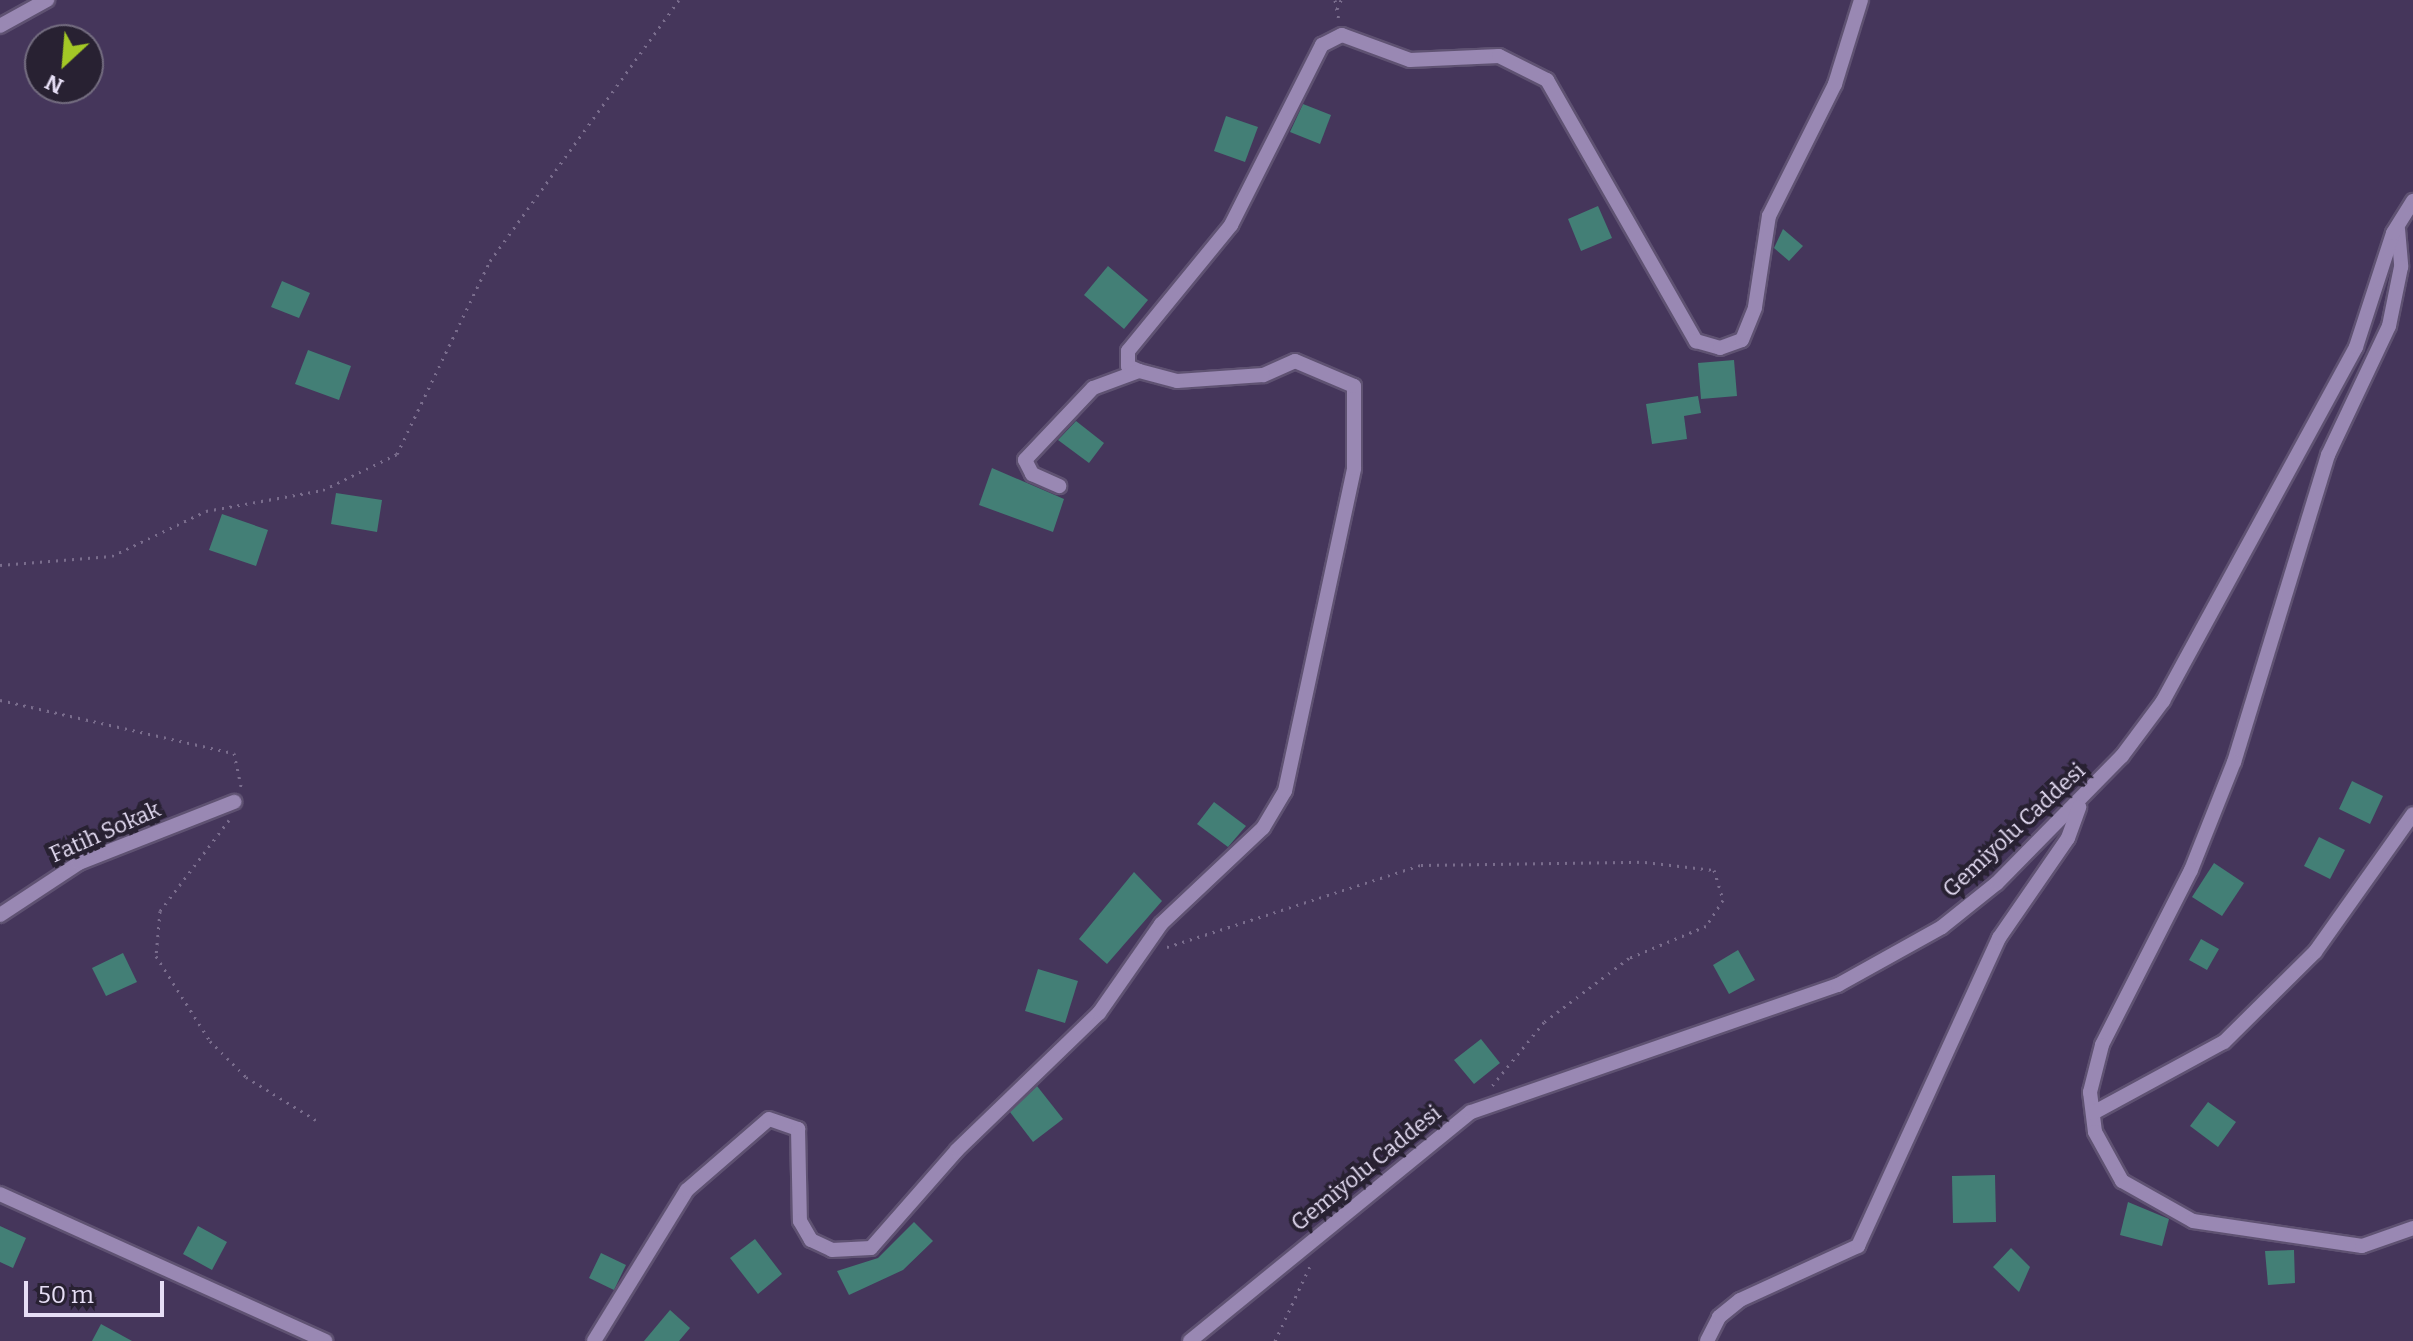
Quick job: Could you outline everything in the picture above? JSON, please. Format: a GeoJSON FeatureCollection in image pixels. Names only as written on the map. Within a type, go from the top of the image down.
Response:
{"type":"FeatureCollection","features":[{"type":"Feature","properties":{"kind":"street"},"geometry":{"type":"LineString","coordinates":[[18,13],[28,0]]}},
{"type":"Feature","properties":{"kind":"street"},"geometry":{"type":"LineString","coordinates":[[0,26],[18,13],[47,0]]}},
{"type":"Feature","properties":{"kind":"street"},"geometry":{"type":"LineString","coordinates":[[594,1341],[687,1190],[769,1119],[798,1129],[800,1221],[811,1240],[832,1250],[871,1248],[957,1150],[1099,1013],[1161,924],[1263,828],[1285,791],[1354,468],[1358,412],[1354,386],[1295,361],[1263,375],[1177,381],[1128,366],[1128,351],[1231,225],[1316,56],[1342,35],[1410,60],[1499,56],[1547,80],[1696,341],[1720,348],[1742,340],[1755,307],[1769,216],[1835,84],[1861,0]]}},
{"type":"Feature","properties":{"kind":"street","name":"Gemiyolu Caddesi"},"geometry":{"type":"LineString","coordinates":[[1190,1341],[1471,1112],[1838,985],[1942,927],[2082,799],[2163,701],[2356,347],[2398,224],[2410,205]]}},
{"type":"Feature","properties":{"kind":"street"},"geometry":{"type":"LineString","coordinates":[[2398,224],[2401,267],[2389,326],[2328,455],[2287,607],[2191,870],[2102,1045],[2093,1113],[2122,1181],[2193,1221],[2362,1246],[2413,1228]]}},
{"type":"Feature","properties":{"kind":"street"},"geometry":{"type":"LineString","coordinates":[[1059,486],[1032,474],[1025,460],[1093,388],[1139,371]]}},
{"type":"Feature","properties":{"kind":"street"},"geometry":{"type":"LineString","coordinates":[[1707,1341],[1719,1317],[1740,1300],[1858,1246],[1999,938],[2068,838],[2082,799]]}},
{"type":"Feature","properties":{"kind":"street","name":"Fatih Sokak"},"geometry":{"type":"LineString","coordinates":[[0,915],[79,863],[234,802]]}},
{"type":"Feature","properties":{"kind":"street"},"geometry":{"type":"LineString","coordinates":[[2093,1113],[2224,1042],[2315,952],[2413,814]]}},
{"type":"Feature","properties":{"kind":"street"},"geometry":{"type":"LineString","coordinates":[[0,1194],[325,1341]]}},
{"type":"Feature","properties":{"kind":"path"},"geometry":{"type":"LineString","coordinates":[[0,565],[112,556],[206,511],[323,490],[397,454],[490,261],[679,0]]}},
{"type":"Feature","properties":{"kind":"path"},"geometry":{"type":"LineString","coordinates":[[1337,9],[1341,0]]}},
{"type":"Feature","properties":{"kind":"path"},"geometry":{"type":"LineString","coordinates":[[0,700],[234,753],[242,771],[228,827],[160,911],[156,956],[210,1041],[246,1077],[316,1120]]}},
{"type":"Feature","properties":{"kind":"path"},"geometry":{"type":"LineString","coordinates":[[1138,957],[1421,865],[1645,862],[1714,870],[1723,900],[1706,926],[1629,958],[1544,1022],[1489,1089]]}},
{"type":"Feature","properties":{"kind":"path"},"geometry":{"type":"LineString","coordinates":[[1275,1341],[1315,1255]]}},
{"type":"Feature","properties":{"kind":"building"},"geometry":{"type":"Polygon","coordinates":[[[1303,104],[1331,115],[1320,144],[1290,132],[1303,104]]]}},
{"type":"Feature","properties":{"kind":"building"},"geometry":{"type":"Polygon","coordinates":[[[1226,116],[1258,127],[1245,162],[1214,151],[1226,116]]]}},
{"type":"Feature","properties":{"kind":"building"},"geometry":{"type":"Polygon","coordinates":[[[1598,206],[1612,238],[1581,251],[1568,219],[1598,206]]]}},
{"type":"Feature","properties":{"kind":"building"},"geometry":{"type":"Polygon","coordinates":[[[1783,229],[1803,246],[1789,261],[1774,248],[1783,229]]]}},
{"type":"Feature","properties":{"kind":"building"},"geometry":{"type":"Polygon","coordinates":[[[1108,266],[1148,300],[1124,329],[1084,295],[1108,266]]]}},
{"type":"Feature","properties":{"kind":"building"},"geometry":{"type":"Polygon","coordinates":[[[282,281],[310,293],[299,318],[271,307],[282,281]]]}},
{"type":"Feature","properties":{"kind":"building"},"geometry":{"type":"Polygon","coordinates":[[[308,350],[351,366],[339,400],[295,384],[308,350]]]}},
{"type":"Feature","properties":{"kind":"building"},"geometry":{"type":"Polygon","coordinates":[[[1734,360],[1737,396],[1701,399],[1698,363],[1734,360]]]}},
{"type":"Feature","properties":{"kind":"building"},"geometry":{"type":"Polygon","coordinates":[[[1698,396],[1701,413],[1684,416],[1687,439],[1652,444],[1646,404],[1698,396]]]}},
{"type":"Feature","properties":{"kind":"building"},"geometry":{"type":"Polygon","coordinates":[[[1076,421],[1104,443],[1089,463],[1058,440],[1076,421]]]}},
{"type":"Feature","properties":{"kind":"building"},"geometry":{"type":"Polygon","coordinates":[[[992,468],[1064,499],[1053,532],[979,505],[992,468]]]}},
{"type":"Feature","properties":{"kind":"building"},"geometry":{"type":"Polygon","coordinates":[[[336,493],[382,500],[377,532],[331,524],[336,493]]]}},
{"type":"Feature","properties":{"kind":"building"},"geometry":{"type":"Polygon","coordinates":[[[222,514],[268,530],[256,566],[209,550],[222,514]]]}},
{"type":"Feature","properties":{"kind":"building"},"geometry":{"type":"Polygon","coordinates":[[[2352,781],[2383,796],[2370,824],[2339,809],[2352,781]]]}},
{"type":"Feature","properties":{"kind":"building"},"geometry":{"type":"Polygon","coordinates":[[[1214,802],[1246,826],[1228,847],[1197,824],[1214,802]]]}},
{"type":"Feature","properties":{"kind":"building"},"geometry":{"type":"Polygon","coordinates":[[[2319,837],[2345,850],[2330,879],[2304,866],[2319,837]]]}},
{"type":"Feature","properties":{"kind":"building"},"geometry":{"type":"Polygon","coordinates":[[[2214,863],[2244,883],[2222,916],[2192,897],[2214,863]]]}},
{"type":"Feature","properties":{"kind":"building"},"geometry":{"type":"Polygon","coordinates":[[[1134,872],[1162,901],[1107,964],[1079,939],[1134,872]]]}},
{"type":"Feature","properties":{"kind":"building"},"geometry":{"type":"Polygon","coordinates":[[[2201,939],[2219,949],[2207,970],[2189,960],[2201,939]]]}},
{"type":"Feature","properties":{"kind":"building"},"geometry":{"type":"Polygon","coordinates":[[[1738,950],[1755,980],[1729,994],[1713,965],[1738,950]]]}},
{"type":"Feature","properties":{"kind":"building"},"geometry":{"type":"Polygon","coordinates":[[[123,953],[137,982],[106,996],[92,968],[123,953]]]}},
{"type":"Feature","properties":{"kind":"building"},"geometry":{"type":"Polygon","coordinates":[[[1038,969],[1078,981],[1065,1023],[1025,1011],[1038,969]]]}},
{"type":"Feature","properties":{"kind":"building"},"geometry":{"type":"Polygon","coordinates":[[[1481,1039],[1500,1063],[1474,1084],[1454,1060],[1481,1039]]]}},
{"type":"Feature","properties":{"kind":"building"},"geometry":{"type":"Polygon","coordinates":[[[1037,1086],[1063,1119],[1033,1142],[1010,1112],[1037,1086]]]}},
{"type":"Feature","properties":{"kind":"building"},"geometry":{"type":"Polygon","coordinates":[[[2208,1102],[2236,1122],[2218,1147],[2190,1126],[2208,1102]]]}},
{"type":"Feature","properties":{"kind":"building"},"geometry":{"type":"Polygon","coordinates":[[[1995,1175],[1996,1222],[1953,1223],[1952,1176],[1995,1175]]]}},
{"type":"Feature","properties":{"kind":"building"},"geometry":{"type":"Polygon","coordinates":[[[2128,1202],[2169,1219],[2162,1246],[2120,1235],[2128,1202]]]}},
{"type":"Feature","properties":{"kind":"building"},"geometry":{"type":"Polygon","coordinates":[[[914,1222],[933,1241],[903,1270],[849,1295],[837,1271],[878,1258],[914,1222]]]}},
{"type":"Feature","properties":{"kind":"building"},"geometry":{"type":"Polygon","coordinates":[[[0,1226],[26,1238],[13,1268],[0,1262],[0,1226]]]}},
{"type":"Feature","properties":{"kind":"building"},"geometry":{"type":"Polygon","coordinates":[[[198,1226],[227,1242],[212,1270],[183,1254],[198,1226]]]}},
{"type":"Feature","properties":{"kind":"building"},"geometry":{"type":"Polygon","coordinates":[[[755,1239],[782,1274],[758,1294],[730,1258],[755,1239]]]}},
{"type":"Feature","properties":{"kind":"building"},"geometry":{"type":"Polygon","coordinates":[[[2011,1248],[2030,1267],[2019,1292],[1993,1267],[2011,1248]]]}},
{"type":"Feature","properties":{"kind":"building"},"geometry":{"type":"Polygon","coordinates":[[[2294,1250],[2295,1283],[2268,1285],[2265,1251],[2294,1250]]]}},
{"type":"Feature","properties":{"kind":"building"},"geometry":{"type":"Polygon","coordinates":[[[601,1253],[626,1265],[614,1290],[589,1278],[601,1253]]]}},
{"type":"Feature","properties":{"kind":"building"},"geometry":{"type":"Polygon","coordinates":[[[670,1310],[690,1328],[679,1341],[644,1341],[670,1310]]]}},
{"type":"Feature","properties":{"kind":"building"},"geometry":{"type":"Polygon","coordinates":[[[101,1324],[132,1341],[92,1341],[101,1324]]]}}]}
